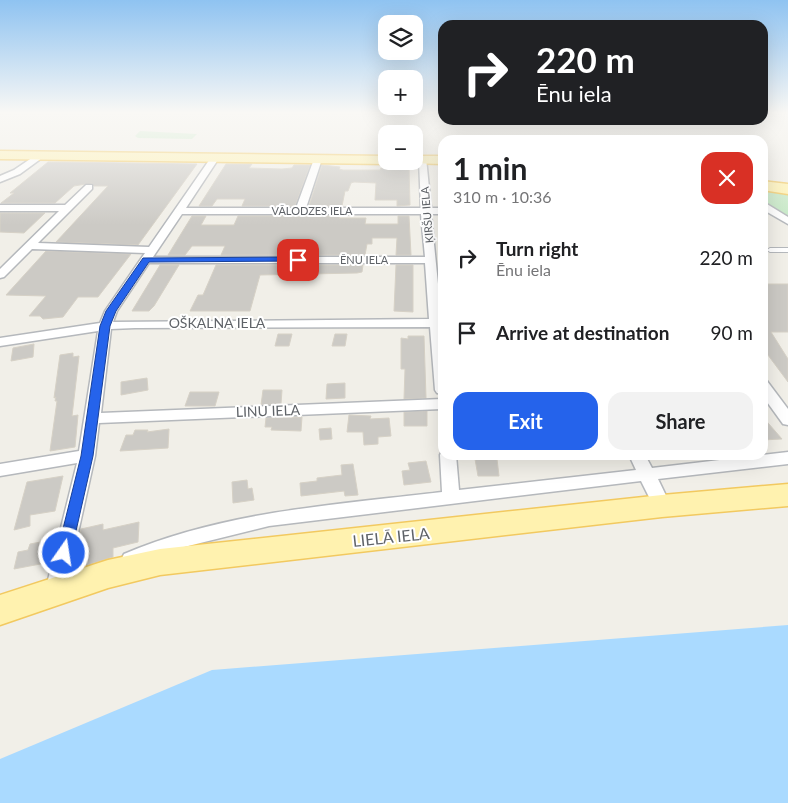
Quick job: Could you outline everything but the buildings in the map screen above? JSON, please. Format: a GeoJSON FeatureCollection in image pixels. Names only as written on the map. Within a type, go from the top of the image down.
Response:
{"type":"FeatureCollection","features":[{"type":"Feature","properties":{"kind":"main road"},"geometry":{"type":"LineString","coordinates":[[0,155],[378,160]]}},
{"type":"Feature","properties":{"kind":"main road"},"geometry":{"type":"LineString","coordinates":[[423,160],[438,160]]}},
{"type":"Feature","properties":{"kind":"main road"},"geometry":{"type":"LineString","coordinates":[[768,186],[788,189]]}},
{"type":"Feature","properties":{"kind":"main road","name":"LIELĀ IELA"},"geometry":{"type":"LineString","coordinates":[[0,610],[108,574],[160,562],[662,506],[788,495]]}},
{"type":"Feature","properties":{"kind":"street"},"geometry":{"type":"LineString","coordinates":[[0,179],[17,172],[42,155]]}},
{"type":"Feature","properties":{"kind":"street"},"geometry":{"type":"LineString","coordinates":[[54,592],[87,456],[94,418],[105,326],[111,311],[181,211],[215,158]]}},
{"type":"Feature","properties":{"kind":"street"},"geometry":{"type":"LineString","coordinates":[[300,211],[318,159]]}},
{"type":"Feature","properties":{"kind":"street","name":"ĶIRŠU IELA"},"geometry":{"type":"LineString","coordinates":[[420,170],[431,260],[438,345]]}},
{"type":"Feature","properties":{"kind":"street"},"geometry":{"type":"LineString","coordinates":[[0,274],[88,187]]}},
{"type":"Feature","properties":{"kind":"street"},"geometry":{"type":"LineString","coordinates":[[768,207],[788,221]]}},
{"type":"Feature","properties":{"kind":"street"},"geometry":{"type":"LineString","coordinates":[[0,208],[67,208]]}},
{"type":"Feature","properties":{"kind":"street"},"geometry":{"type":"LineString","coordinates":[[768,210],[775,210]]}},
{"type":"Feature","properties":{"kind":"street","name":"VĀLODZES IELA"},"geometry":{"type":"LineString","coordinates":[[181,211],[438,211]]}},
{"type":"Feature","properties":{"kind":"street","name":"ĒNU IELA"},"geometry":{"type":"LineString","coordinates":[[30,246],[149,255],[431,260]]}},
{"type":"Feature","properties":{"kind":"street","name":"OŠKALNA IELA"},"geometry":{"type":"LineString","coordinates":[[0,342],[105,326],[135,324],[436,323]]}},
{"type":"Feature","properties":{"kind":"street"},"geometry":{"type":"LineString","coordinates":[[768,392],[788,420]]}},
{"type":"Feature","properties":{"kind":"street","name":"LINU IELA"},"geometry":{"type":"LineString","coordinates":[[94,418],[438,404]]}},
{"type":"Feature","properties":{"kind":"street"},"geometry":{"type":"LineString","coordinates":[[0,470],[87,456]]}},
{"type":"Feature","properties":{"kind":"street"},"geometry":{"type":"LineString","coordinates":[[108,574],[123,564],[150,551],[201,534],[269,519],[788,458]]}},
{"type":"Feature","properties":{"kind":"street"},"geometry":{"type":"LineString","coordinates":[[448,460],[451,497]]}},
{"type":"Feature","properties":{"kind":"street"},"geometry":{"type":"LineString","coordinates":[[639,460],[662,506]]}},
{"type":"Feature","properties":{"kind":"lane"},"geometry":{"type":"LineString","coordinates":[[770,250],[788,250]]}},
{"type":"Feature","properties":{"kind":"green space"},"geometry":{"type":"Polygon","coordinates":[[[768,188],[788,192],[788,218],[768,205],[768,188]]]}},
{"type":"Feature","properties":{"kind":"water"},"geometry":{"type":"Polygon","coordinates":[[[788,625],[788,803],[0,803],[0,759],[212,670],[788,625]]]}},
{"type":"Feature","properties":{"kind":"route"},"geometry":{"type":"LineString","coordinates":[[64,553],[94,418],[105,326],[111,311],[146,260],[298,260]]}}]}
